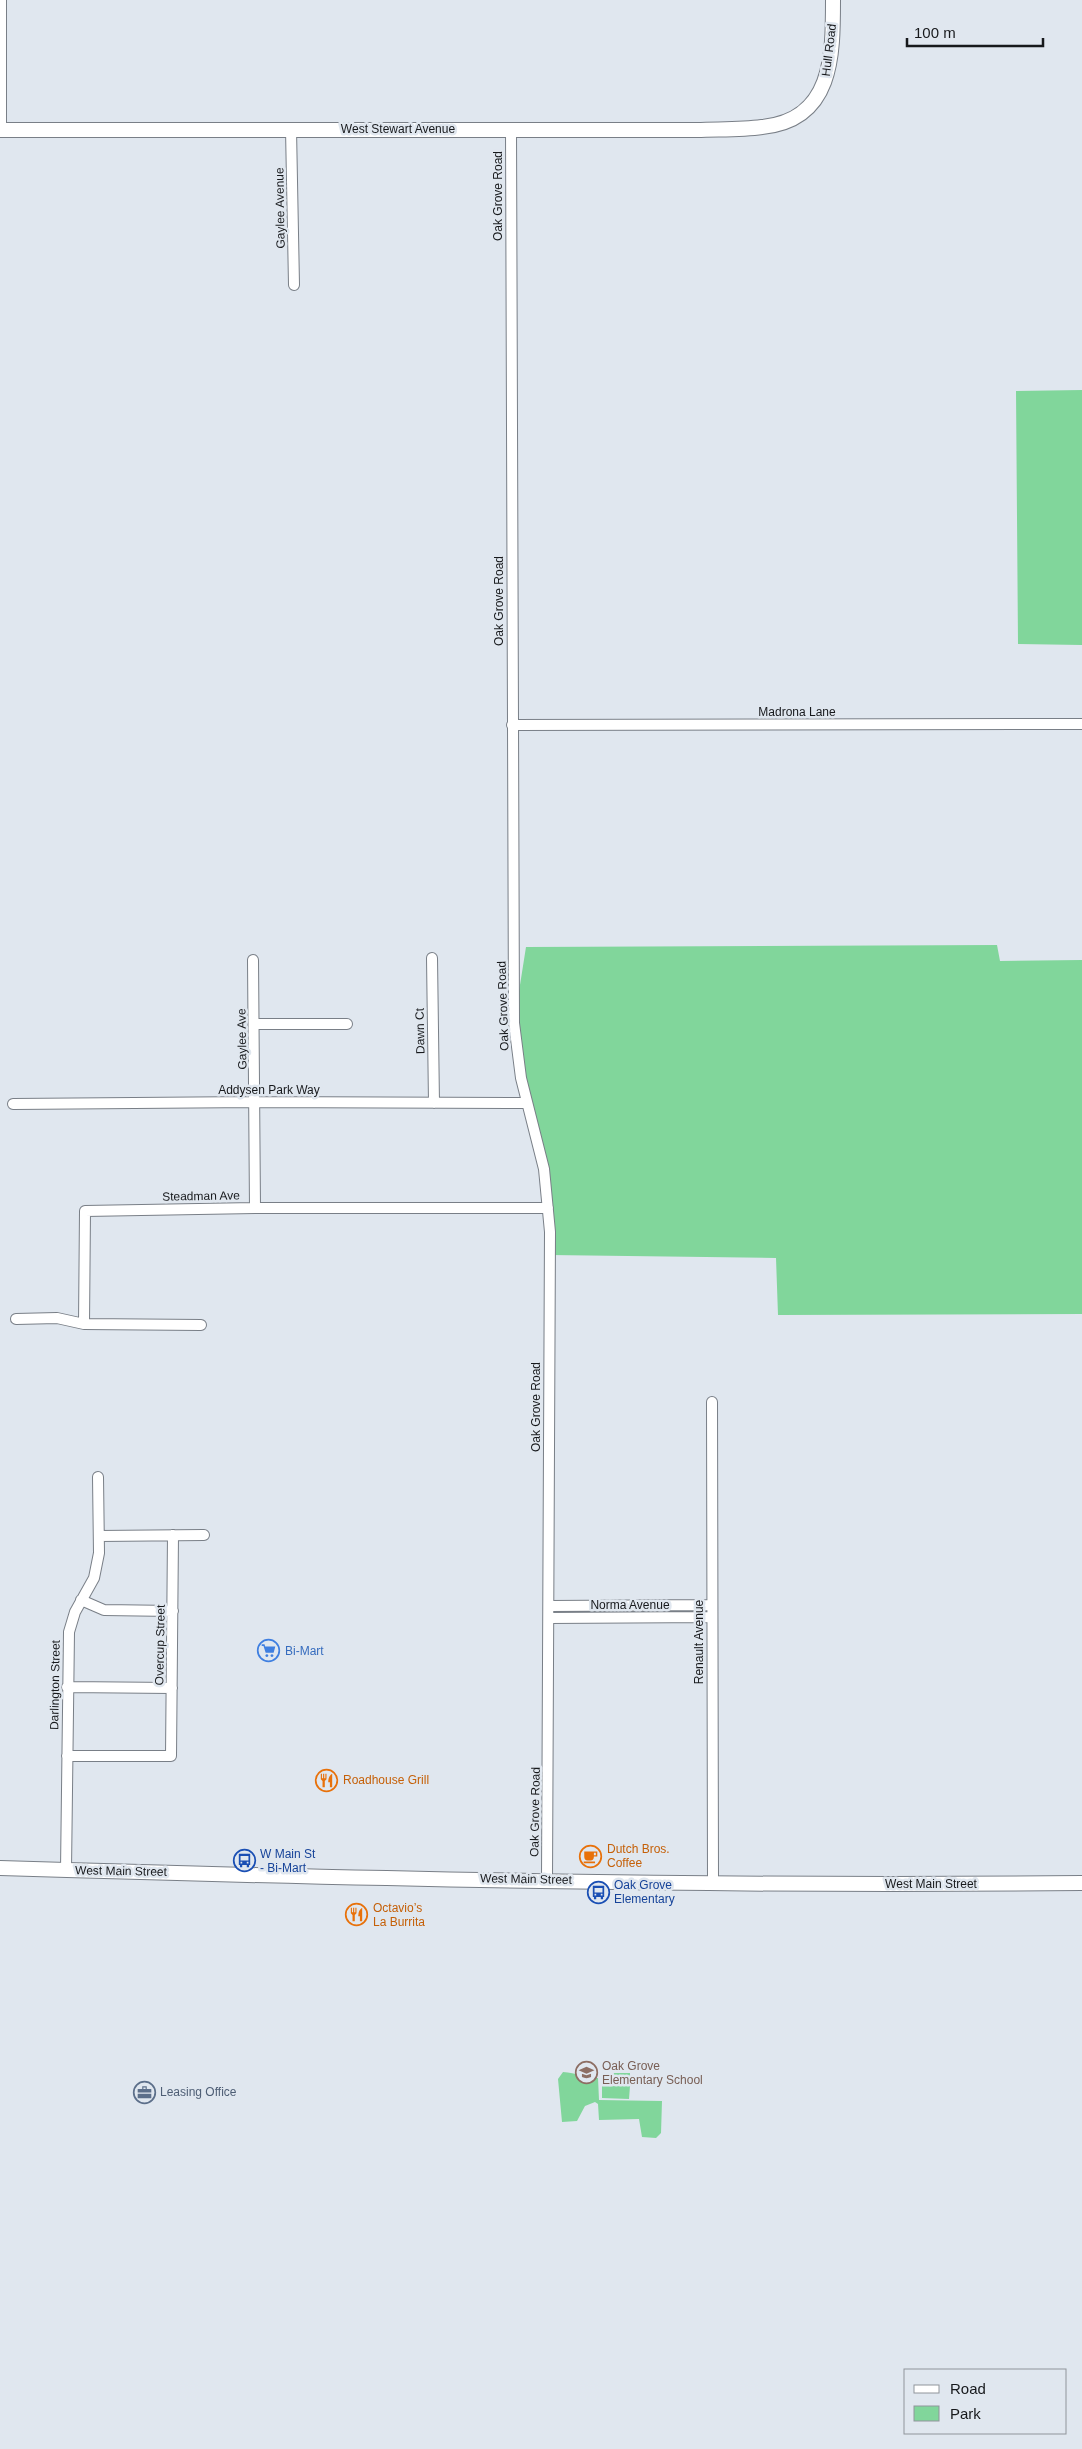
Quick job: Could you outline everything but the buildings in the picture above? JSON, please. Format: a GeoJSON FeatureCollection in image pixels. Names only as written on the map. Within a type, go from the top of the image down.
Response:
{"type":"FeatureCollection","features":[{"type":"Feature","properties":{"kind":"main road","name":"Hull Road"},"geometry":{"type":"LineString","coordinates":[[794,118],[814,102],[827,79],[833,36],[834,0]]}},
{"type":"Feature","properties":{"kind":"main road","name":"West Stewart Avenue"},"geometry":{"type":"LineString","coordinates":[[1,130],[738,129],[772,126],[794,118]]}},
{"type":"Feature","properties":{"kind":"main road","name":"West Main Street"},"geometry":{"type":"LineString","coordinates":[[0,1868],[327,1877],[713,1882],[1082,1883]]}},
{"type":"Feature","properties":{"kind":"street"},"geometry":{"type":"LineString","coordinates":[[1,0],[1,130]]}},
{"type":"Feature","properties":{"kind":"street","name":"Gaylee Avenue"},"geometry":{"type":"LineString","coordinates":[[291,129],[294,285]]}},
{"type":"Feature","properties":{"kind":"street","name":"Oak Grove Road"},"geometry":{"type":"LineString","coordinates":[[511,129],[514,1023],[516,1050],[526,1103],[544,1169],[550,1232],[550,1606],[547,1879]]}},
{"type":"Feature","properties":{"kind":"street","name":"Madrona Lane"},"geometry":{"type":"LineString","coordinates":[[512,725],[1082,724]]}},
{"type":"Feature","properties":{"kind":"street","name":"Dawn Ct"},"geometry":{"type":"LineString","coordinates":[[432,958],[434,1103]]}},
{"type":"Feature","properties":{"kind":"street","name":"Gaylee Ave"},"geometry":{"type":"LineString","coordinates":[[253,960],[255,1208]]}},
{"type":"Feature","properties":{"kind":"street"},"geometry":{"type":"LineString","coordinates":[[254,1024],[347,1024]]}},
{"type":"Feature","properties":{"kind":"street","name":"Addysen Park Way"},"geometry":{"type":"LineString","coordinates":[[13,1104],[255,1102],[526,1103]]}},
{"type":"Feature","properties":{"kind":"street","name":"Steadman Ave"},"geometry":{"type":"LineString","coordinates":[[84,1324],[85,1211],[255,1208],[548,1208]]}},
{"type":"Feature","properties":{"kind":"street"},"geometry":{"type":"LineString","coordinates":[[16,1319],[57,1318],[84,1324],[201,1326]]}},
{"type":"Feature","properties":{"kind":"street","name":"Renault Avenue"},"geometry":{"type":"LineString","coordinates":[[712,1402],[713,1882]]}},
{"type":"Feature","properties":{"kind":"street","name":"Darlington Street"},"geometry":{"type":"LineString","coordinates":[[66,1870],[69,1632],[75,1612],[94,1578],[98,1553],[98,1477]]}},
{"type":"Feature","properties":{"kind":"street","name":"Overcup Street"},"geometry":{"type":"LineString","coordinates":[[67,1756],[171,1756],[173,1535]]}},
{"type":"Feature","properties":{"kind":"street"},"geometry":{"type":"LineString","coordinates":[[98,1536],[204,1535]]}},
{"type":"Feature","properties":{"kind":"street"},"geometry":{"type":"LineString","coordinates":[[81,1600],[104,1610],[173,1611]]}},
{"type":"Feature","properties":{"kind":"street","name":"Norma Avenue"},"geometry":{"type":"LineString","coordinates":[[550,1606],[712,1605]]}},
{"type":"Feature","properties":{"kind":"street","name":"Norma Avenue"},"geometry":{"type":"LineString","coordinates":[[549,1618],[712,1617]]}},
{"type":"Feature","properties":{"kind":"street"},"geometry":{"type":"LineString","coordinates":[[68,1687],[172,1688]]}},
{"type":"Feature","properties":{"kind":"green space"},"geometry":{"type":"Polygon","coordinates":[[[1082,390],[1082,645],[1018,644],[1016,391],[1082,390]]]}},
{"type":"Feature","properties":{"kind":"green space"},"geometry":{"type":"Polygon","coordinates":[[[997,945],[1000,961],[1082,960],[1082,1314],[778,1315],[776,1258],[550,1255],[546,1189],[514,1023],[526,947],[997,945]]]}},
{"type":"Feature","properties":{"kind":"green space"},"geometry":{"type":"Polygon","coordinates":[[[563,2072],[598,2078],[599,2100],[662,2101],[661,2133],[656,2138],[642,2137],[639,2119],[599,2120],[598,2104],[595,2102],[585,2106],[577,2121],[562,2122],[558,2079],[563,2072]]]}},
{"type":"Feature","properties":{"kind":"green space"},"geometry":{"type":"Polygon","coordinates":[[[602,2073],[630,2073],[630,2085],[602,2085],[602,2073]]]}},
{"type":"Feature","properties":{"kind":"green space"},"geometry":{"type":"Polygon","coordinates":[[[602,2086],[630,2086],[629,2099],[602,2098],[602,2086]]]}},
{"type":"Feature","properties":{"kind":"place","name":"Bi-Mart"},"geometry":{"type":"Point","coordinates":[269,1651]}},
{"type":"Feature","properties":{"kind":"place","name":"Roadhouse Grill"},"geometry":{"type":"Point","coordinates":[327,1780]}},
{"type":"Feature","properties":{"kind":"place","name":"Dutch Bros. Coffee"},"geometry":{"type":"Point","coordinates":[591,1856]}},
{"type":"Feature","properties":{"kind":"place","name":"W Main St - Bi-Mart"},"geometry":{"type":"Point","coordinates":[244,1861]}},
{"type":"Feature","properties":{"kind":"place","name":"Oak Grove Elementary"},"geometry":{"type":"Point","coordinates":[598,1892]}},
{"type":"Feature","properties":{"kind":"place","name":"Octavio’s La Burrita"},"geometry":{"type":"Point","coordinates":[357,1915]}},
{"type":"Feature","properties":{"kind":"place","name":"Oak Grove Elementary School"},"geometry":{"type":"Point","coordinates":[586,2073]}},
{"type":"Feature","properties":{"kind":"place","name":"Leasing Office"},"geometry":{"type":"Point","coordinates":[144,2092]}}]}
